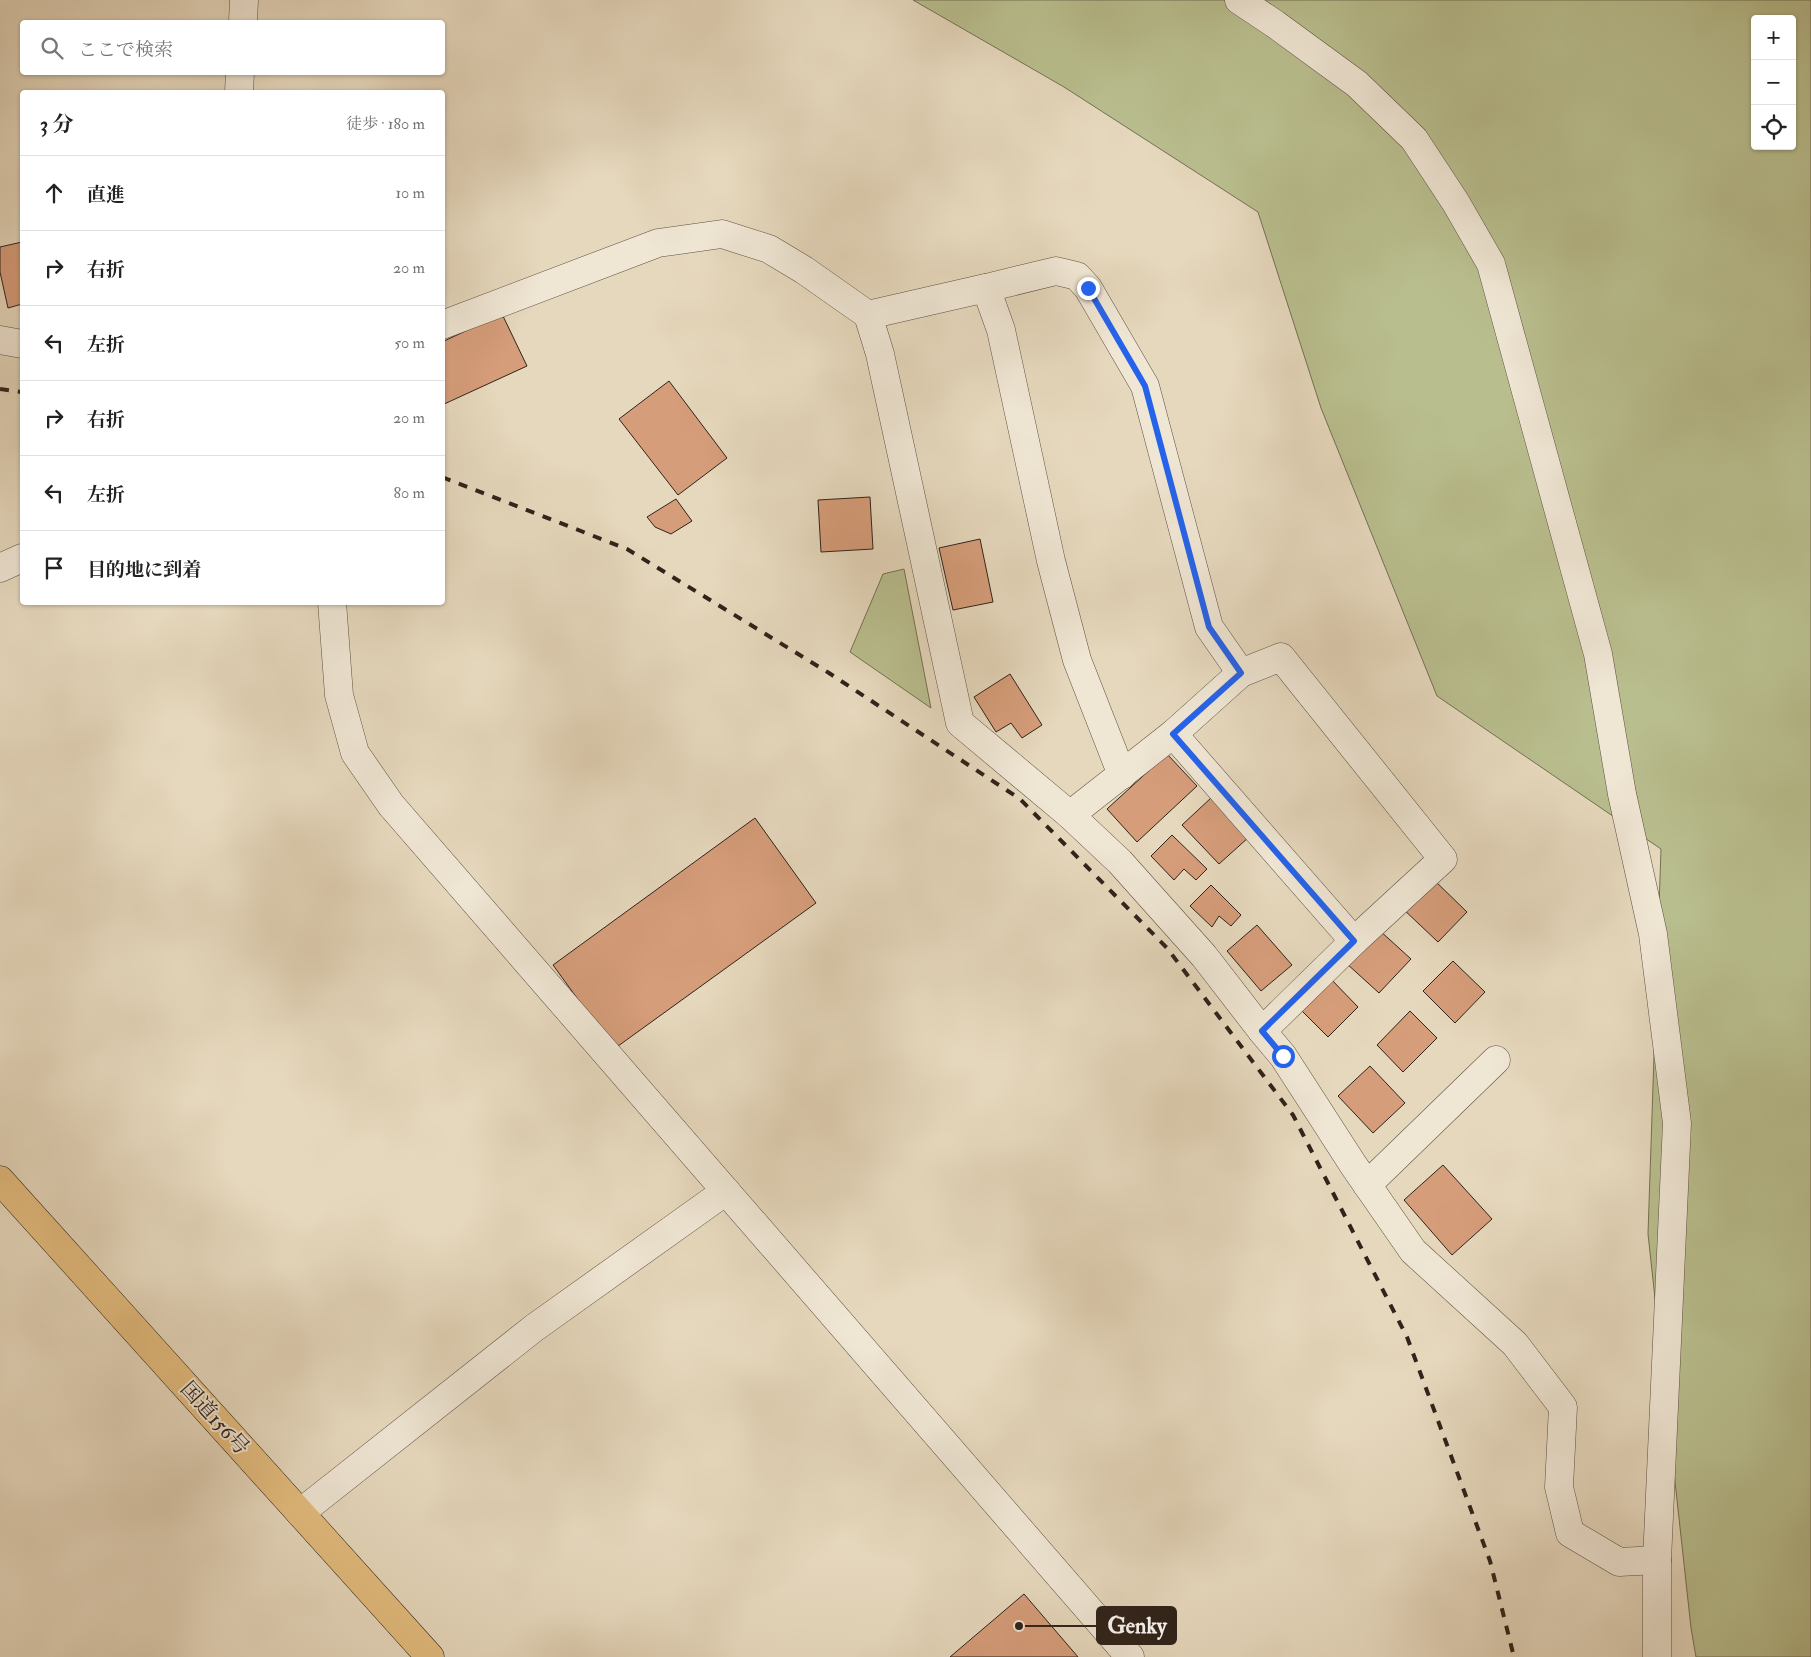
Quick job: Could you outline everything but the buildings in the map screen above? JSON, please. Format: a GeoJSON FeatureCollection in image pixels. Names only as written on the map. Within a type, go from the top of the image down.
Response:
{"type":"FeatureCollection","features":[{"type":"Feature","properties":{"kind":"highway","name":"国道156号"},"geometry":{"type":"LineString","coordinates":[[0,1180],[430,1657]]}},
{"type":"Feature","properties":{"kind":"street"},"geometry":{"type":"LineString","coordinates":[[243,20],[244,0]]}},
{"type":"Feature","properties":{"kind":"street"},"geometry":{"type":"LineString","coordinates":[[1239,0],[1276,24],[1357,84],[1414,139],[1456,203],[1491,264],[1598,654],[1622,794],[1653,934],[1676,1123],[1657,1560],[1657,1657]]}},
{"type":"Feature","properties":{"kind":"street"},"geometry":{"type":"LineString","coordinates":[[239,90],[240,75]]}},
{"type":"Feature","properties":{"kind":"street"},"geometry":{"type":"LineString","coordinates":[[445,324],[658,243],[722,234],[769,250],[804,270],[868,315],[880,354],[960,723],[1070,814],[1120,862],[1204,956],[1283,1056],[1367,1185],[1413,1251],[1515,1344],[1564,1407],[1559,1487],[1570,1533],[1619,1562],[1657,1560]]}},
{"type":"Feature","properties":{"kind":"street"},"geometry":{"type":"LineString","coordinates":[[868,315],[1056,271],[1077,276],[1088,288],[1145,386],[1209,627],[1241,673]]}},
{"type":"Feature","properties":{"kind":"street"},"geometry":{"type":"LineString","coordinates":[[986,288],[1000,330],[1051,561],[1077,660],[1122,775]]}},
{"type":"Feature","properties":{"kind":"street"},"geometry":{"type":"LineString","coordinates":[[0,340],[20,344]]}},
{"type":"Feature","properties":{"kind":"street"},"geometry":{"type":"LineString","coordinates":[[0,568],[20,559]]}},
{"type":"Feature","properties":{"kind":"street"},"geometry":{"type":"LineString","coordinates":[[332,605],[339,695],[355,753],[391,805],[1130,1657]]}},
{"type":"Feature","properties":{"kind":"street"},"geometry":{"type":"LineString","coordinates":[[1070,814],[1173,734],[1241,673],[1281,656],[1443,859],[1354,941],[1262,1031]]}},
{"type":"Feature","properties":{"kind":"street"},"geometry":{"type":"LineString","coordinates":[[1173,734],[1354,941]]}},
{"type":"Feature","properties":{"kind":"street"},"geometry":{"type":"LineString","coordinates":[[1367,1185],[1496,1060]]}},
{"type":"Feature","properties":{"kind":"street"},"geometry":{"type":"LineString","coordinates":[[300,1513],[534,1328],[726,1191]]}},
{"type":"Feature","properties":{"kind":"green space"},"geometry":{"type":"Polygon","coordinates":[[[913,0],[1811,0],[1811,1657],[1696,1657],[1691,1628],[1648,1234],[1661,849],[1437,696],[1321,408],[1258,212],[1064,87],[913,0]]]}},
{"type":"Feature","properties":{"kind":"green space"},"geometry":{"type":"Polygon","coordinates":[[[904,569],[931,708],[850,652],[883,574],[904,569]]]}},
{"type":"Feature","properties":{"kind":"railway"},"geometry":{"type":"LineString","coordinates":[[0,389],[20,392]]}},
{"type":"Feature","properties":{"kind":"railway"},"geometry":{"type":"LineString","coordinates":[[445,478],[627,549],[829,673],[1020,799],[1167,948],[1293,1115],[1407,1337],[1490,1561],[1514,1657]]}},
{"type":"Feature","properties":{"kind":"place","name":"Genky"},"geometry":{"type":"Point","coordinates":[1019,1626]}},
{"type":"Feature","properties":{"kind":"route"},"geometry":{"type":"LineString","coordinates":[[1088,288],[1145,386],[1209,627],[1241,673],[1173,734],[1354,941],[1262,1031],[1283,1056]]}}]}
